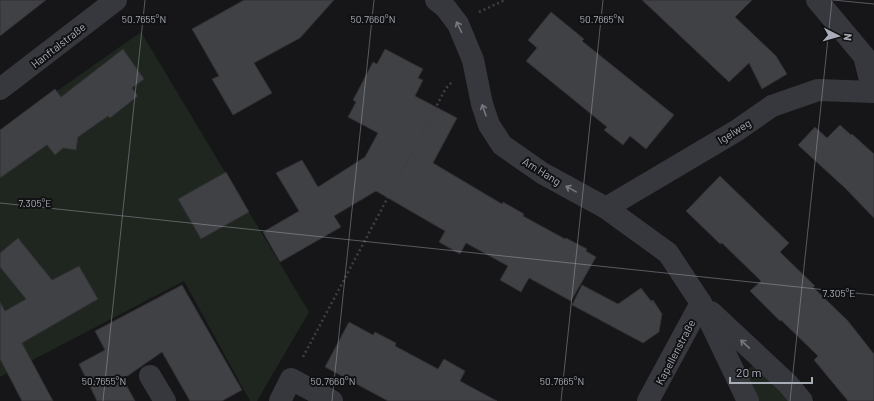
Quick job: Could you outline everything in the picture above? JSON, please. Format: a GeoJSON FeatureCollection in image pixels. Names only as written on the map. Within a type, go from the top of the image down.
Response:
{"type":"FeatureCollection","features":[{"type":"Feature","properties":{"kind":"street","name":"Hanftalstraße"},"geometry":{"type":"LineString","coordinates":[[0,89],[116,0]]}},
{"type":"Feature","properties":{"kind":"street","name":"Am Hang"},"geometry":{"type":"LineString","coordinates":[[436,0],[445,7],[458,24],[473,60],[482,104],[489,125],[502,145],[542,173],[606,208],[668,253],[701,303],[748,401]]}},
{"type":"Feature","properties":{"kind":"street","name":"Igelweg"},"geometry":{"type":"LineString","coordinates":[[606,208],[736,131],[772,106],[818,90],[873,91],[864,56],[817,0]]}},
{"type":"Feature","properties":{"kind":"street","name":"Am Hang"},"geometry":{"type":"LineString","coordinates":[[701,303],[788,384],[802,401]]}},
{"type":"Feature","properties":{"kind":"street","name":"Kapellenstraße"},"geometry":{"type":"LineString","coordinates":[[648,401],[701,303]]}},
{"type":"Feature","properties":{"kind":"street"},"geometry":{"type":"LineString","coordinates":[[150,376],[165,401]]}},
{"type":"Feature","properties":{"kind":"street"},"geometry":{"type":"LineString","coordinates":[[280,401],[291,379],[332,401]]}},
{"type":"Feature","properties":{"kind":"path"},"geometry":{"type":"LineString","coordinates":[[291,379],[446,88],[473,60]]}},
{"type":"Feature","properties":{"kind":"shaded area"},"geometry":{"type":"Polygon","coordinates":[[[141,32],[309,312],[257,401],[250,401],[184,281],[0,377],[0,131],[141,32]]]}},
{"type":"Feature","properties":{"kind":"shaded area"},"geometry":{"type":"Polygon","coordinates":[[[757,365],[793,401],[757,401],[749,384],[746,369],[757,365]]]}},
{"type":"Feature","properties":{"kind":"building"},"geometry":{"type":"Polygon","coordinates":[[[0,0],[46,0],[0,36],[0,0]]]}},
{"type":"Feature","properties":{"kind":"building"},"geometry":{"type":"Polygon","coordinates":[[[244,0],[334,0],[300,38],[254,63],[272,93],[233,115],[212,79],[219,76],[192,29],[244,0]]]}},
{"type":"Feature","properties":{"kind":"building"},"geometry":{"type":"Polygon","coordinates":[[[642,0],[752,0],[735,17],[776,56],[787,74],[762,89],[749,63],[729,82],[642,0]]]}},
{"type":"Feature","properties":{"kind":"building"},"geometry":{"type":"Polygon","coordinates":[[[551,12],[584,39],[582,41],[674,115],[646,149],[630,136],[623,145],[604,130],[607,127],[526,61],[537,48],[528,40],[551,12]]]}},
{"type":"Feature","properties":{"kind":"building"},"geometry":{"type":"Polygon","coordinates":[[[123,49],[144,79],[132,88],[138,96],[110,118],[108,116],[78,137],[76,150],[63,148],[55,155],[47,145],[0,178],[0,130],[55,89],[61,97],[123,49]]]}},
{"type":"Feature","properties":{"kind":"building"},"geometry":{"type":"Polygon","coordinates":[[[385,49],[423,69],[418,78],[423,80],[415,96],[457,118],[433,163],[502,204],[503,202],[524,214],[523,216],[587,249],[586,251],[596,257],[571,301],[529,278],[521,292],[500,280],[508,266],[466,243],[460,254],[439,242],[445,231],[376,191],[334,216],[341,227],[280,262],[263,232],[299,211],[276,173],[302,160],[318,187],[365,157],[378,133],[348,117],[356,102],[353,100],[373,62],[377,64],[385,49]]]}},
{"type":"Feature","properties":{"kind":"building"},"geometry":{"type":"Polygon","coordinates":[[[840,125],[874,154],[874,218],[845,188],[798,145],[815,127],[827,138],[840,125]]]}},
{"type":"Feature","properties":{"kind":"building"},"geometry":{"type":"Polygon","coordinates":[[[226,172],[249,212],[201,239],[178,199],[226,172]]]}},
{"type":"Feature","properties":{"kind":"building"},"geometry":{"type":"Polygon","coordinates":[[[720,176],[789,243],[780,252],[848,321],[874,354],[874,401],[848,401],[814,360],[818,356],[750,291],[761,281],[686,211],[720,176]]]}},
{"type":"Feature","properties":{"kind":"building"},"geometry":{"type":"Polygon","coordinates":[[[18,238],[52,280],[79,266],[98,299],[22,343],[53,401],[22,401],[0,359],[0,302],[5,311],[26,299],[0,267],[0,253],[18,238]]]}},
{"type":"Feature","properties":{"kind":"building"},"geometry":{"type":"Polygon","coordinates":[[[182,285],[242,390],[222,401],[190,401],[162,352],[123,379],[135,401],[97,401],[79,364],[105,350],[95,331],[182,285]]]}},
{"type":"Feature","properties":{"kind":"building"},"geometry":{"type":"Polygon","coordinates":[[[582,285],[618,304],[641,288],[651,301],[653,300],[662,314],[659,332],[643,343],[572,305],[582,285]]]}},
{"type":"Feature","properties":{"kind":"building"},"geometry":{"type":"Polygon","coordinates":[[[349,322],[373,335],[375,332],[396,343],[395,346],[438,369],[444,359],[465,371],[460,381],[497,401],[388,401],[325,367],[349,322]]]}}]}
